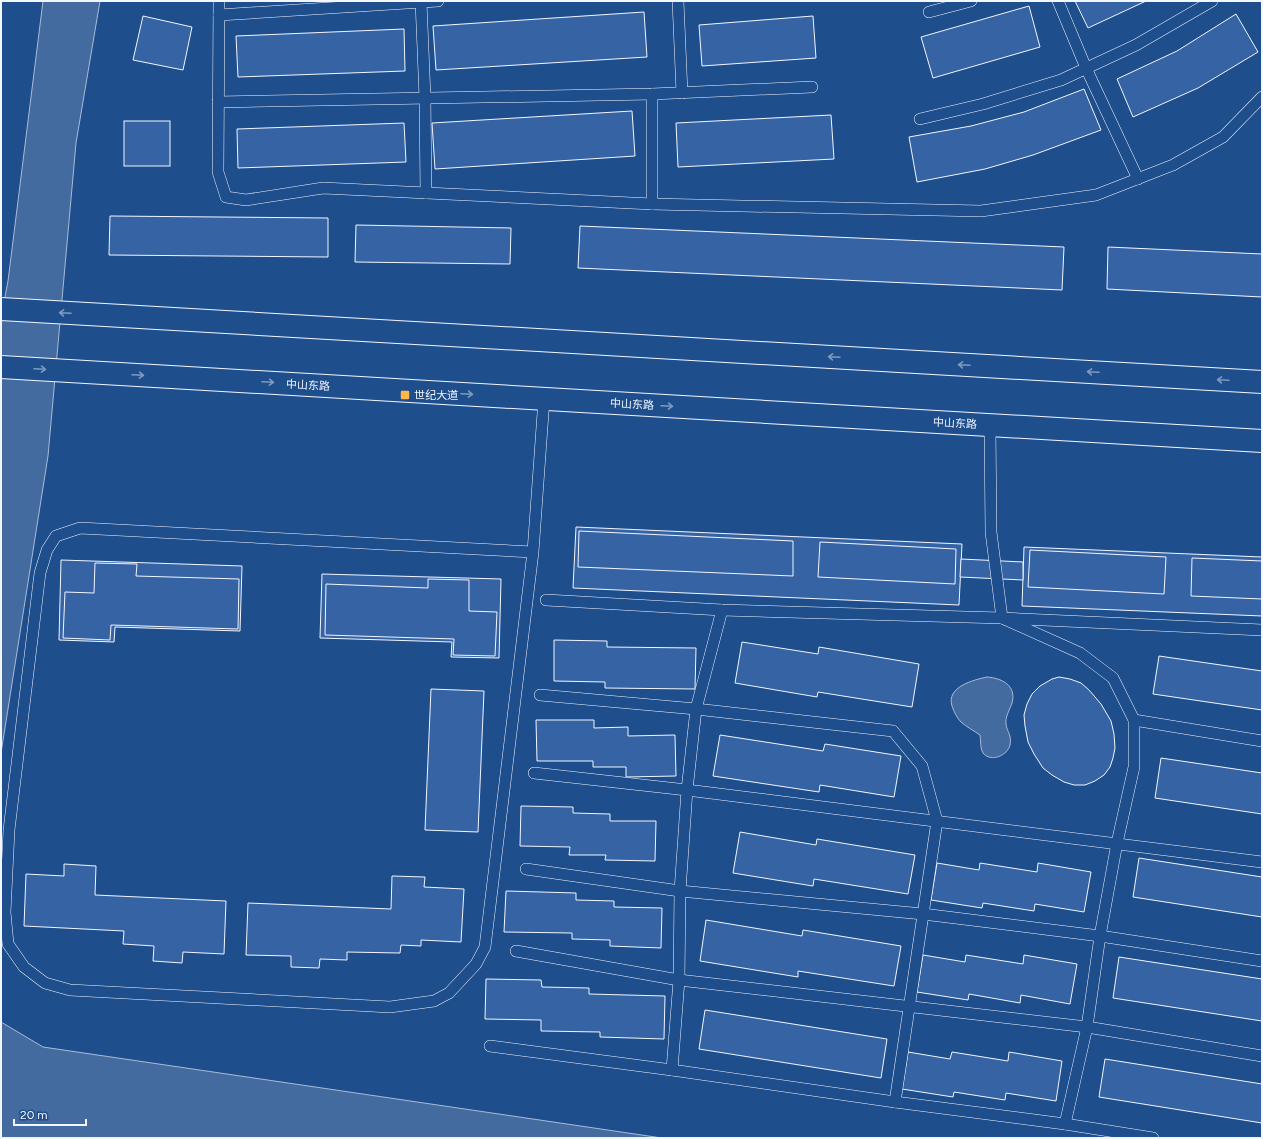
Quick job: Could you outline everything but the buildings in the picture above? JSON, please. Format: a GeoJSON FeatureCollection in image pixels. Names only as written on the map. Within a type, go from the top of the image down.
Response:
{"type":"FeatureCollection","features":[{"type":"Feature","properties":{"kind":"main road"},"geometry":{"type":"LineString","coordinates":[[1,309],[1262,382]]}},
{"type":"Feature","properties":{"kind":"main road","name":"中山东路"},"geometry":{"type":"LineString","coordinates":[[1,367],[1262,442]]}},
{"type":"Feature","properties":{"kind":"lane"},"geometry":{"type":"LineString","coordinates":[[219,1],[218,172],[226,197],[246,200],[324,188],[652,204],[982,211],[1096,195],[1173,165],[1223,137],[1262,97]]}},
{"type":"Feature","properties":{"kind":"lane"},"geometry":{"type":"LineString","coordinates":[[218,15],[438,1]]}},
{"type":"Feature","properties":{"kind":"lane"},"geometry":{"type":"LineString","coordinates":[[678,1],[682,93]]}},
{"type":"Feature","properties":{"kind":"lane"},"geometry":{"type":"LineString","coordinates":[[929,12],[971,1]]}},
{"type":"Feature","properties":{"kind":"lane"},"geometry":{"type":"LineString","coordinates":[[1058,1],[1086,68],[1138,179]]}},
{"type":"Feature","properties":{"kind":"lane"},"geometry":{"type":"LineString","coordinates":[[920,119],[983,104],[1061,80],[1136,45],[1212,1]]}},
{"type":"Feature","properties":{"kind":"lane"},"geometry":{"type":"LineString","coordinates":[[421,2],[425,98],[426,192]]}},
{"type":"Feature","properties":{"kind":"lane"},"geometry":{"type":"LineString","coordinates":[[218,102],[652,94],[812,87]]}},
{"type":"Feature","properties":{"kind":"lane"},"geometry":{"type":"LineString","coordinates":[[652,94],[652,204]]}},
{"type":"Feature","properties":{"kind":"lane"},"geometry":{"type":"LineString","coordinates":[[533,552],[80,528],[56,536],[47,550],[40,573],[9,830],[5,912],[8,944],[24,967],[45,983],[70,990],[390,1006],[434,1001],[449,993],[476,964],[485,947],[533,552],[544,399]]}},
{"type":"Feature","properties":{"kind":"lane"},"geometry":{"type":"LineString","coordinates":[[990,425],[991,532],[1002,618]]}},
{"type":"Feature","properties":{"kind":"lane"},"geometry":{"type":"LineString","coordinates":[[546,600],[722,610],[1002,618],[1262,630]]}},
{"type":"Feature","properties":{"kind":"lane"},"geometry":{"type":"LineString","coordinates":[[672,1070],[679,980],[680,891],[687,790],[696,709],[722,610]]}},
{"type":"Feature","properties":{"kind":"lane"},"geometry":{"type":"LineString","coordinates":[[1002,618],[1080,653],[1113,678],[1134,720],[1134,767],[1117,843],[1100,936],[1087,1027],[1065,1124]]}},
{"type":"Feature","properties":{"kind":"lane"},"geometry":{"type":"LineString","coordinates":[[540,695],[696,709],[893,731],[922,766],[937,821],[895,1102]]}},
{"type":"Feature","properties":{"kind":"lane"},"geometry":{"type":"LineString","coordinates":[[1134,720],[1262,741]]}},
{"type":"Feature","properties":{"kind":"lane"},"geometry":{"type":"LineString","coordinates":[[534,773],[687,790],[1262,862]]}},
{"type":"Feature","properties":{"kind":"lane"},"geometry":{"type":"LineString","coordinates":[[526,869],[680,891],[922,914],[1100,936],[1262,961]]}},
{"type":"Feature","properties":{"kind":"lane"},"geometry":{"type":"LineString","coordinates":[[516,951],[679,980],[1087,1027],[1262,1056]]}},
{"type":"Feature","properties":{"kind":"lane"},"geometry":{"type":"LineString","coordinates":[[490,1046],[1065,1124],[1153,1138]]}},
{"type":"Feature","properties":{"kind":"water"},"geometry":{"type":"Polygon","coordinates":[[[43,1],[100,1],[76,143],[48,456],[1,753],[1,318],[8,281],[43,1]]]}},
{"type":"Feature","properties":{"kind":"water"},"geometry":{"type":"Polygon","coordinates":[[[987,677],[998,679],[1007,684],[1012,691],[1013,697],[1006,721],[1010,736],[1009,749],[1003,755],[995,758],[986,756],[983,753],[980,735],[960,720],[952,706],[951,699],[957,689],[968,682],[987,677]]]}},
{"type":"Feature","properties":{"kind":"water"},"geometry":{"type":"Polygon","coordinates":[[[1,1022],[43,1047],[662,1138],[1,1138],[1,1022]]]}},
{"type":"Feature","properties":{"kind":"place","name":"世纪大道"},"geometry":{"type":"Point","coordinates":[405,395]}}]}
